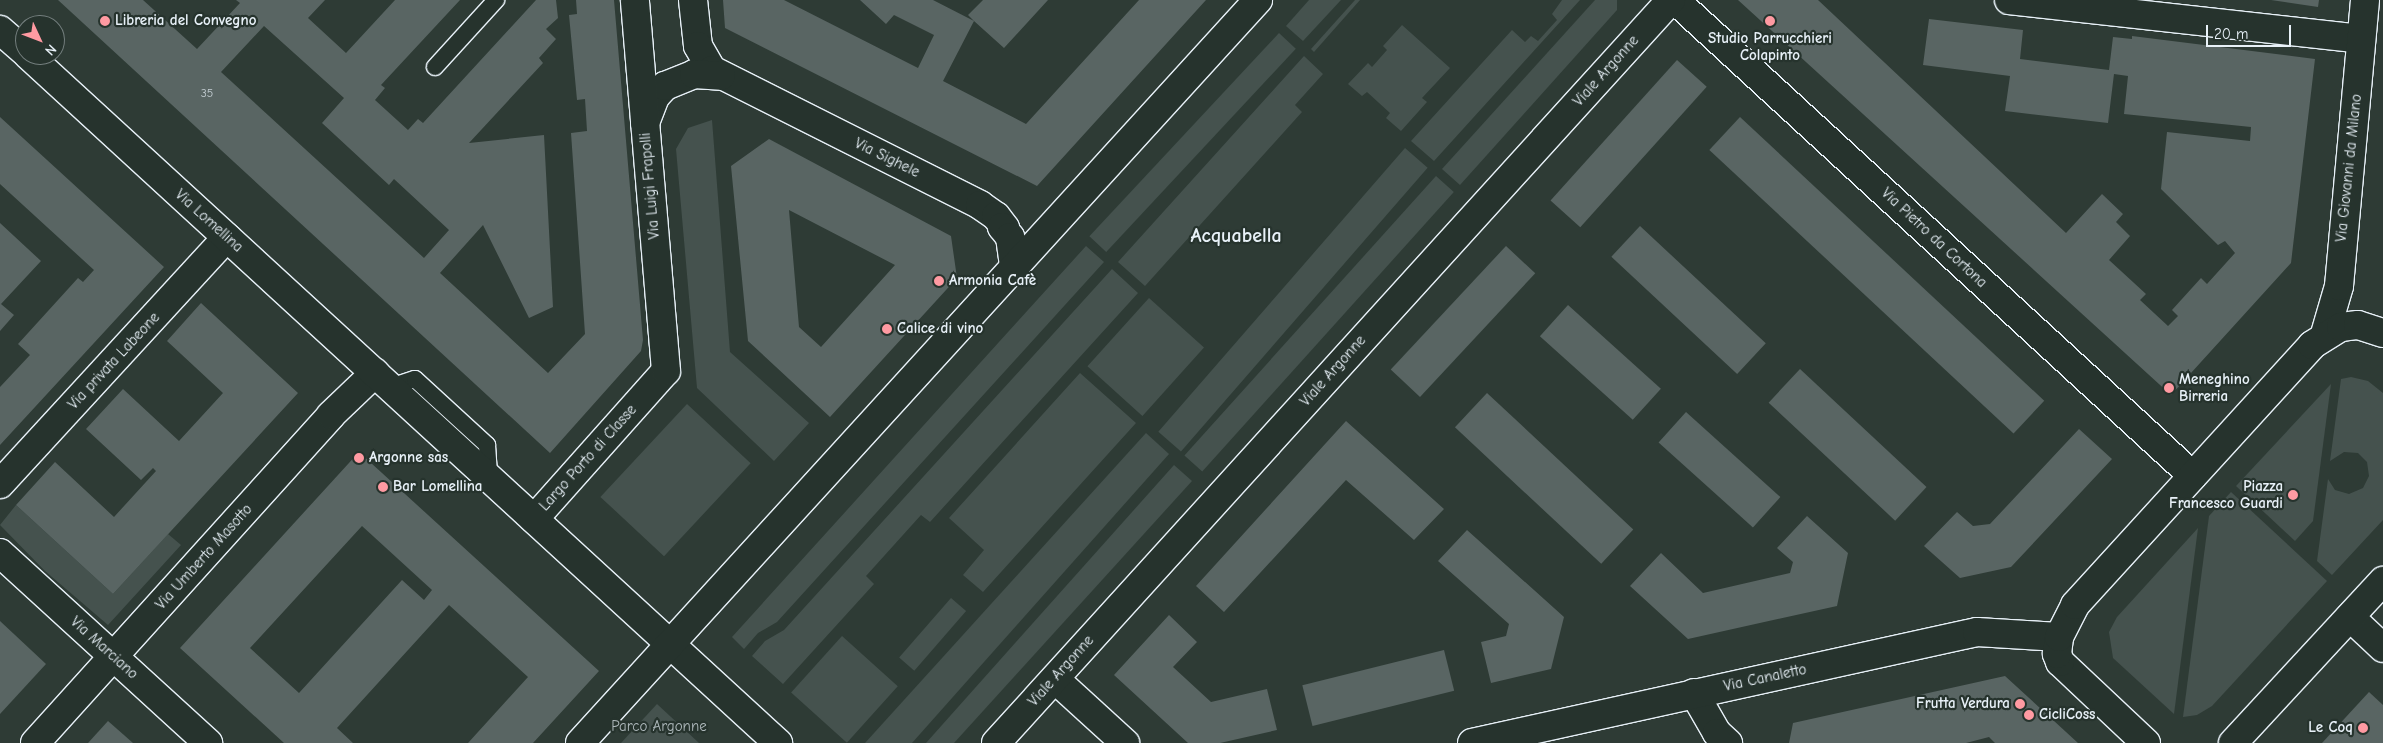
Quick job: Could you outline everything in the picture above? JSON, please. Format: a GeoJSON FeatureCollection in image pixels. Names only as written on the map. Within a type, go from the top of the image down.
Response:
{"type":"FeatureCollection","features":[{"type":"Feature","properties":{"kind":"street","name":"Via Luigi Frapolli"},"geometry":{"type":"LineString","coordinates":[[635,0],[666,371]]}},
{"type":"Feature","properties":{"kind":"street"},"geometry":{"type":"LineString","coordinates":[[693,0],[700,53],[707,65],[721,76]]}},
{"type":"Feature","properties":{"kind":"street"},"geometry":{"type":"LineString","coordinates":[[580,743],[1258,0]]}},
{"type":"Feature","properties":{"kind":"street","name":"Viale Argonne"},"geometry":{"type":"LineString","coordinates":[[996,743],[1671,0]]}},
{"type":"Feature","properties":{"kind":"street","name":"Via Pietro da Cortona"},"geometry":{"type":"LineString","coordinates":[[1675,0],[2193,476]]}},
{"type":"Feature","properties":{"kind":"street"},"geometry":{"type":"LineString","coordinates":[[2009,0],[2361,39]]}},
{"type":"Feature","properties":{"kind":"street","name":"Via Giovanni da Milano"},"geometry":{"type":"LineString","coordinates":[[2325,334],[2339,286],[2365,0]]}},
{"type":"Feature","properties":{"kind":"street","name":"Via Lomellina"},"geometry":{"type":"LineString","coordinates":[[0,30],[15,44]]}},
{"type":"Feature","properties":{"kind":"street","name":"Via Lomellina"},"geometry":{"type":"LineString","coordinates":[[38,65],[534,519]]}},
{"type":"Feature","properties":{"kind":"street"},"geometry":{"type":"LineString","coordinates":[[645,125],[656,97],[666,86],[694,74],[721,76]]}},
{"type":"Feature","properties":{"kind":"street","name":"Via Sighele"},"geometry":{"type":"LineString","coordinates":[[721,76],[980,204],[996,216],[1010,237],[1014,267]]}},
{"type":"Feature","properties":{"kind":"street","name":"Via privata Labeone"},"geometry":{"type":"LineString","coordinates":[[0,484],[227,238]]}},
{"type":"Feature","properties":{"kind":"street"},"geometry":{"type":"LineString","coordinates":[[2146,743],[2064,668],[2057,654],[2059,637],[2075,604],[2325,334],[2341,327],[2358,325],[2383,333]]}},
{"type":"Feature","properties":{"kind":"street","name":"Largo Porto di Classe"},"geometry":{"type":"LineString","coordinates":[[666,371],[534,519],[670,644]]}},
{"type":"Feature","properties":{"kind":"street","name":"Via Umberto Masotto"},"geometry":{"type":"LineString","coordinates":[[35,743],[332,414],[382,380]]}},
{"type":"Feature","properties":{"kind":"street","name":"Via Marciano"},"geometry":{"type":"LineString","coordinates":[[0,554],[208,743]]}},
{"type":"Feature","properties":{"kind":"street"},"geometry":{"type":"LineString","coordinates":[[2233,743],[2383,581]]}},
{"type":"Feature","properties":{"kind":"street"},"geometry":{"type":"LineString","coordinates":[[2350,617],[2383,648]]}},
{"type":"Feature","properties":{"kind":"street","name":"Via Canaletto"},"geometry":{"type":"LineString","coordinates":[[1472,743],[1977,632],[2059,637]]}},
{"type":"Feature","properties":{"kind":"street"},"geometry":{"type":"LineString","coordinates":[[670,644],[778,743]]}},
{"type":"Feature","properties":{"kind":"street"},"geometry":{"type":"LineString","coordinates":[[1055,679],[1125,743]]}},
{"type":"Feature","properties":{"kind":"street"},"geometry":{"type":"LineString","coordinates":[[1694,693],[1718,734],[1728,743]]}},
{"type":"Feature","properties":{"kind":"lane"},"geometry":{"type":"LineString","coordinates":[[435,67],[496,0]]}},
{"type":"Feature","properties":{"kind":"green space"},"geometry":{"type":"Polygon","coordinates":[[[1309,0],[1341,0],[1303,41],[1286,26],[1309,0]]]}},
{"type":"Feature","properties":{"kind":"green space"},"geometry":{"type":"Polygon","coordinates":[[[1355,0],[1360,0],[1314,52],[1311,49],[1355,0]]]}},
{"type":"Feature","properties":{"kind":"green space"},"geometry":{"type":"Polygon","coordinates":[[[1562,0],[1580,0],[1434,161],[1411,141],[1512,30],[1525,42],[1531,36],[1538,41],[1557,20],[1552,14],[1562,0]]]}},
{"type":"Feature","properties":{"kind":"green space"},"geometry":{"type":"Polygon","coordinates":[[[1595,0],[1617,0],[1617,10],[1460,185],[1442,169],[1595,0]]]}},
{"type":"Feature","properties":{"kind":"green space"},"geometry":{"type":"Polygon","coordinates":[[[1402,25],[1450,68],[1422,98],[1427,102],[1401,131],[1386,118],[1390,113],[1367,92],[1362,96],[1348,84],[1368,63],[1372,67],[1387,50],[1383,46],[1402,25]]]}},
{"type":"Feature","properties":{"kind":"green space"},"geometry":{"type":"Polygon","coordinates":[[[1279,33],[1296,49],[1106,252],[1089,236],[1279,33]]]}},
{"type":"Feature","properties":{"kind":"green space"},"geometry":{"type":"Polygon","coordinates":[[[1304,56],[1323,74],[1295,105],[1302,112],[1145,286],[1118,262],[1304,56]]]}},
{"type":"Feature","properties":{"kind":"green space"},"geometry":{"type":"Polygon","coordinates":[[[712,120],[730,352],[809,423],[774,461],[697,388],[676,149],[688,128],[712,120]]]}},
{"type":"Feature","properties":{"kind":"green space"},"geometry":{"type":"Polygon","coordinates":[[[1405,148],[1428,168],[1181,451],[1158,432],[1405,148]]]}},
{"type":"Feature","properties":{"kind":"green space"},"geometry":{"type":"Polygon","coordinates":[[[1436,176],[1454,192],[1202,471],[1184,455],[1436,176]]]}},
{"type":"Feature","properties":{"kind":"green space"},"geometry":{"type":"Polygon","coordinates":[[[1086,246],[1104,262],[777,622],[758,633],[744,649],[732,637],[1086,246]]]}},
{"type":"Feature","properties":{"kind":"green space"},"geometry":{"type":"Polygon","coordinates":[[[1112,269],[1138,293],[930,522],[921,515],[866,576],[874,584],[783,684],[752,656],[765,641],[784,630],[1112,269]]]}},
{"type":"Feature","properties":{"kind":"green space"},"geometry":{"type":"Polygon","coordinates":[[[1149,298],[1204,348],[1142,416],[1087,366],[1149,298]]]}},
{"type":"Feature","properties":{"kind":"green space"},"geometry":{"type":"Polygon","coordinates":[[[1080,373],[1136,423],[983,592],[963,575],[984,550],[949,518],[1080,373]]]}},
{"type":"Feature","properties":{"kind":"green space"},"geometry":{"type":"Polygon","coordinates":[[[2351,377],[2368,381],[2383,393],[2383,520],[2332,575],[2317,561],[2328,479],[2335,490],[2349,494],[2363,488],[2369,476],[2367,462],[2358,453],[2344,452],[2330,461],[2341,379],[2351,377]]]}},
{"type":"Feature","properties":{"kind":"green space"},"geometry":{"type":"Polygon","coordinates":[[[2331,384],[2313,521],[2295,541],[2236,486],[2331,384]]]}},
{"type":"Feature","properties":{"kind":"green space"},"geometry":{"type":"Polygon","coordinates":[[[687,404],[751,463],[664,556],[600,497],[687,404]]]}},
{"type":"Feature","properties":{"kind":"green space"},"geometry":{"type":"Polygon","coordinates":[[[1146,433],[1169,454],[912,743],[865,743],[1146,433]]]}},
{"type":"Feature","properties":{"kind":"green space"},"geometry":{"type":"Polygon","coordinates":[[[1174,465],[1192,481],[954,743],[926,743],[1174,465]]]}},
{"type":"Feature","properties":{"kind":"green space"},"geometry":{"type":"Polygon","coordinates":[[[2231,492],[2327,581],[2212,706],[2197,715],[2183,717],[2209,516],[2231,492]]]}},
{"type":"Feature","properties":{"kind":"green space"},"geometry":{"type":"Polygon","coordinates":[[[16,505],[113,594],[168,534],[181,545],[108,625],[45,571],[0,525],[16,505]]]}},
{"type":"Feature","properties":{"kind":"green space"},"geometry":{"type":"Polygon","coordinates":[[[2198,528],[2174,714],[2113,658],[2109,632],[2117,617],[2198,528]]]}},
{"type":"Feature","properties":{"kind":"green space"},"geometry":{"type":"Polygon","coordinates":[[[951,598],[966,611],[914,671],[899,658],[951,598]]]}},
{"type":"Feature","properties":{"kind":"green space"},"geometry":{"type":"Polygon","coordinates":[[[842,636],[898,686],[847,743],[791,692],[842,636]]]}},
{"type":"Feature","properties":{"kind":"green space","name":"Parco Argonne"},"geometry":{"type":"Polygon","coordinates":[[[657,704],[684,729],[699,743],[621,743],[657,704]]]}},
{"type":"Feature","properties":{"kind":"building"},"geometry":{"type":"Polygon","coordinates":[[[58,0],[143,0],[197,49],[240,3],[236,0],[325,0],[308,18],[346,53],[395,0],[460,0],[381,85],[385,88],[375,100],[408,130],[418,119],[423,123],[536,0],[556,0],[558,18],[546,29],[556,39],[539,58],[543,63],[469,143],[544,135],[553,307],[529,318],[483,225],[440,273],[548,373],[585,334],[571,133],[587,131],[585,99],[577,100],[569,15],[577,14],[576,0],[614,0],[643,340],[641,351],[550,453],[58,0]],[[264,26],[221,72],[424,258],[449,230],[394,179],[389,185],[322,123],[344,98],[264,26]]]}},
{"type":"Feature","properties":{"kind":"building"},"geometry":{"type":"Polygon","coordinates":[[[723,0],[784,0],[918,68],[934,35],[894,15],[886,24],[860,0],[933,0],[974,21],[943,81],[1026,124],[1139,0],[1206,0],[1037,186],[725,28],[723,0]]]}},
{"type":"Feature","properties":{"kind":"building"},"geometry":{"type":"Polygon","coordinates":[[[983,0],[1048,0],[1004,48],[968,15],[983,0]]]}},
{"type":"Feature","properties":{"kind":"building"},"geometry":{"type":"Polygon","coordinates":[[[1738,0],[1818,0],[2066,233],[2102,194],[2123,214],[2116,222],[2130,236],[2109,260],[2146,294],[2140,300],[2168,326],[2178,316],[2172,310],[2201,278],[2207,284],[2235,253],[2225,241],[2218,245],[2161,189],[2167,132],[2250,141],[2251,127],[2124,114],[2128,76],[2114,74],[2108,123],[2005,111],[2010,76],[1923,65],[1929,19],[2023,30],[2020,59],[2109,70],[2113,37],[2132,39],[2132,36],[2315,59],[2291,263],[2171,395],[1738,0]]]}},
{"type":"Feature","properties":{"kind":"building"},"geometry":{"type":"Polygon","coordinates":[[[2271,0],[2319,0],[2318,7],[2271,0]]]}},
{"type":"Feature","properties":{"kind":"building"},"geometry":{"type":"Polygon","coordinates":[[[1677,60],[1707,87],[1580,227],[1551,200],[1677,60]]]}},
{"type":"Feature","properties":{"kind":"building"},"geometry":{"type":"Polygon","coordinates":[[[0,117],[164,267],[0,445],[0,387],[30,355],[18,344],[78,278],[83,282],[94,270],[0,184],[0,117]]]}},
{"type":"Feature","properties":{"kind":"building"},"geometry":{"type":"Polygon","coordinates":[[[1740,117],[2044,401],[2014,434],[1709,150],[1740,117]]]}},
{"type":"Feature","properties":{"kind":"building"},"geometry":{"type":"Polygon","coordinates":[[[769,139],[951,236],[957,278],[830,417],[748,341],[731,166],[769,139]],[[789,210],[799,327],[821,347],[895,265],[789,210]]]}},
{"type":"Feature","properties":{"kind":"building"},"geometry":{"type":"Polygon","coordinates":[[[0,223],[41,261],[1,304],[14,315],[0,331],[0,223]]]}},
{"type":"Feature","properties":{"kind":"building"},"geometry":{"type":"Polygon","coordinates":[[[1640,226],[1766,343],[1737,374],[1611,257],[1640,226]]]}},
{"type":"Feature","properties":{"kind":"building"},"geometry":{"type":"Polygon","coordinates":[[[1506,246],[1535,273],[1420,397],[1391,370],[1506,246]]]}},
{"type":"Feature","properties":{"kind":"building"},"geometry":{"type":"Polygon","coordinates":[[[201,303],[298,393],[113,594],[16,505],[55,462],[114,517],[156,471],[153,468],[141,480],[86,429],[123,389],[179,441],[223,393],[167,341],[201,303]]]}},
{"type":"Feature","properties":{"kind":"building"},"geometry":{"type":"Polygon","coordinates":[[[1568,305],[1661,389],[1633,420],[1540,336],[1568,305]]]}},
{"type":"Feature","properties":{"kind":"building"},"geometry":{"type":"Polygon","coordinates":[[[1800,369],[1927,487],[1895,521],[1769,403],[1800,369]]]}},
{"type":"Feature","properties":{"kind":"building"},"geometry":{"type":"Polygon","coordinates":[[[1487,393],[1633,529],[1601,564],[1455,427],[1487,393]]]}},
{"type":"Feature","properties":{"kind":"building"},"geometry":{"type":"Polygon","coordinates":[[[1686,412],[1780,497],[1753,527],[1659,442],[1686,412]]]}},
{"type":"Feature","properties":{"kind":"building"},"geometry":{"type":"Polygon","coordinates":[[[1346,421],[1444,509],[1414,540],[1346,480],[1224,612],[1196,586],[1346,421]]]}},
{"type":"Feature","properties":{"kind":"building"},"geometry":{"type":"Polygon","coordinates":[[[2079,429],[2112,459],[2011,567],[1960,578],[1924,546],[1957,512],[1973,526],[1990,524],[2079,429]]]}},
{"type":"Feature","properties":{"kind":"building"},"geometry":{"type":"Polygon","coordinates":[[[359,452],[599,671],[533,743],[468,743],[528,677],[449,605],[337,728],[353,743],[284,743],[180,648],[359,452]],[[362,526],[250,648],[299,693],[402,580],[424,600],[432,590],[362,526]]]}},
{"type":"Feature","properties":{"kind":"building"},"geometry":{"type":"Polygon","coordinates":[[[1807,516],[1848,553],[1837,606],[1688,639],[1630,586],[1661,553],[1703,593],[1790,573],[1793,562],[1777,548],[1807,516]]]}},
{"type":"Feature","properties":{"kind":"building"},"geometry":{"type":"Polygon","coordinates":[[[1467,530],[1564,617],[1551,669],[1491,683],[1481,642],[1506,636],[1509,624],[1438,561],[1467,530]]]}},
{"type":"Feature","properties":{"kind":"building"},"geometry":{"type":"Polygon","coordinates":[[[1169,615],[1197,642],[1173,667],[1211,702],[1267,689],[1277,730],[1220,743],[1188,743],[1114,675],[1169,615]]]}},
{"type":"Feature","properties":{"kind":"building"},"geometry":{"type":"Polygon","coordinates":[[[0,621],[46,664],[0,714],[0,621]]]}},
{"type":"Feature","properties":{"kind":"building"},"geometry":{"type":"Polygon","coordinates":[[[1444,650],[1454,691],[1312,726],[1302,685],[1444,650]]]}},
{"type":"Feature","properties":{"kind":"building"},"geometry":{"type":"Polygon","coordinates":[[[2005,676],[2078,743],[1995,743],[1989,737],[1966,743],[1789,743],[1793,723],[2005,676]]]}},
{"type":"Feature","properties":{"kind":"building"},"geometry":{"type":"Polygon","coordinates":[[[2369,692],[2383,705],[2383,743],[2322,743],[2369,692]]]}},
{"type":"Feature","properties":{"kind":"building"},"geometry":{"type":"Polygon","coordinates":[[[108,721],[133,743],[88,743],[108,721]]]}},
{"type":"Feature","properties":{"kind":"place","name":"Libreria del Convegno"},"geometry":{"type":"Point","coordinates":[105,21]}},
{"type":"Feature","properties":{"kind":"place","name":"Studio Parrucchieri Colapinto"},"geometry":{"type":"Point","coordinates":[1770,21]}},
{"type":"Feature","properties":{"kind":"place","name":"Armonia Cafè"},"geometry":{"type":"Point","coordinates":[939,281]}},
{"type":"Feature","properties":{"kind":"place","name":"Calice di vino"},"geometry":{"type":"Point","coordinates":[887,329]}},
{"type":"Feature","properties":{"kind":"place","name":"Meneghino Birreria"},"geometry":{"type":"Point","coordinates":[2169,388]}},
{"type":"Feature","properties":{"kind":"place","name":"Argonne sas"},"geometry":{"type":"Point","coordinates":[359,458]}},
{"type":"Feature","properties":{"kind":"place","name":"Bar Lomellina"},"geometry":{"type":"Point","coordinates":[383,487]}},
{"type":"Feature","properties":{"kind":"place","name":"Piazza Francesco Guardi"},"geometry":{"type":"Point","coordinates":[2293,495]}},
{"type":"Feature","properties":{"kind":"place","name":"Frutta Verdura"},"geometry":{"type":"Point","coordinates":[2020,704]}},
{"type":"Feature","properties":{"kind":"place","name":"CicliCoss"},"geometry":{"type":"Point","coordinates":[2029,715]}},
{"type":"Feature","properties":{"kind":"place","name":"Le Coq"},"geometry":{"type":"Point","coordinates":[2363,728]}},
{"type":"Feature","properties":{"kind":"district","name":"Acquabella"},"geometry":{"type":"Point","coordinates":[1236,235]}}]}
